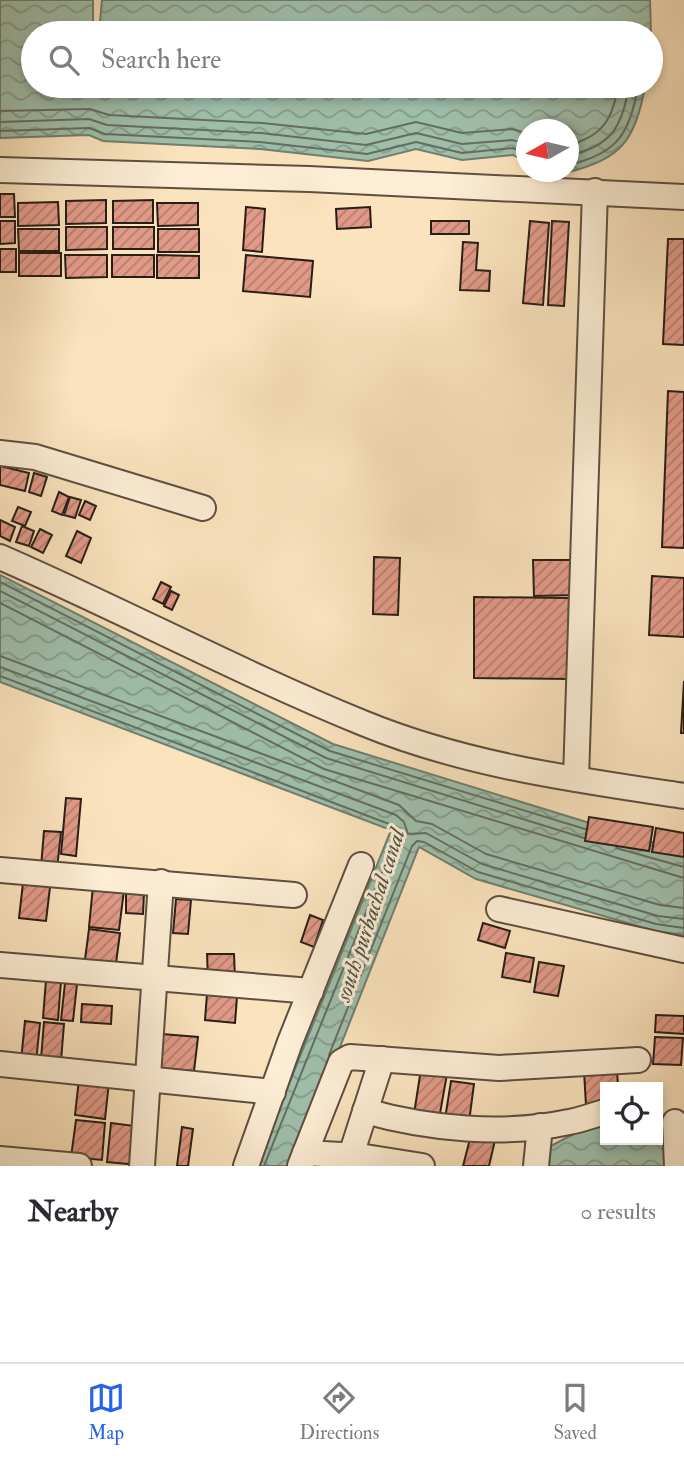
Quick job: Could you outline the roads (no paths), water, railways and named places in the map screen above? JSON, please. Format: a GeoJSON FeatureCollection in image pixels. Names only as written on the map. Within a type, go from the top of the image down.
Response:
{"type":"FeatureCollection","features":[{"type":"Feature","properties":{"kind":"street"},"geometry":{"type":"LineString","coordinates":[[0,170],[594,191],[684,197]]}},
{"type":"Feature","properties":{"kind":"street"},"geometry":{"type":"LineString","coordinates":[[576,779],[594,191]]}},
{"type":"Feature","properties":{"kind":"street"},"geometry":{"type":"LineString","coordinates":[[0,453],[35,457],[203,508]]}},
{"type":"Feature","properties":{"kind":"street"},"geometry":{"type":"LineString","coordinates":[[0,557],[364,724],[502,765],[684,796]]}},
{"type":"Feature","properties":{"kind":"street"},"geometry":{"type":"LineString","coordinates":[[246,1166],[272,1092],[361,865]]}},
{"type":"Feature","properties":{"kind":"street"},"geometry":{"type":"LineString","coordinates":[[0,870],[294,895]]}},
{"type":"Feature","properties":{"kind":"street"},"geometry":{"type":"LineString","coordinates":[[142,1166],[150,1079],[161,882]]}},
{"type":"Feature","properties":{"kind":"street"},"geometry":{"type":"LineString","coordinates":[[499,909],[684,950]]}},
{"type":"Feature","properties":{"kind":"street"},"geometry":{"type":"LineString","coordinates":[[0,965],[311,991]]}},
{"type":"Feature","properties":{"kind":"street"},"geometry":{"type":"LineString","coordinates":[[422,1166],[351,1155],[302,1159],[341,1062],[350,1057],[499,1068],[638,1060]]}},
{"type":"Feature","properties":{"kind":"street"},"geometry":{"type":"LineString","coordinates":[[351,1155],[382,1059]]}},
{"type":"Feature","properties":{"kind":"street"},"geometry":{"type":"LineString","coordinates":[[0,1064],[272,1092]]}},
{"type":"Feature","properties":{"kind":"street"},"geometry":{"type":"LineString","coordinates":[[365,1111],[393,1119],[446,1126],[506,1129],[568,1123],[600,1113]]}},
{"type":"Feature","properties":{"kind":"street"},"geometry":{"type":"LineString","coordinates":[[672,1121],[677,1166]]}},
{"type":"Feature","properties":{"kind":"street"},"geometry":{"type":"LineString","coordinates":[[537,1166],[540,1126]]}},
{"type":"Feature","properties":{"kind":"street"},"geometry":{"type":"LineString","coordinates":[[4,1161],[79,1166]]}},
{"type":"Feature","properties":{"kind":"water"},"geometry":{"type":"Polygon","coordinates":[[[0,0],[93,0],[93,21],[21,21],[21,98],[642,98],[637,120],[623,144],[601,161],[579,169],[579,119],[516,119],[516,156],[462,160],[416,149],[368,161],[260,149],[103,141],[89,135],[0,138],[0,0]]]}},
{"type":"Feature","properties":{"kind":"water"},"geometry":{"type":"Polygon","coordinates":[[[102,0],[650,0],[651,21],[100,21],[102,0]]]}},
{"type":"Feature","properties":{"kind":"water","name":"south purbachal canal"},"geometry":{"type":"Polygon","coordinates":[[[0,575],[333,744],[684,852],[684,935],[655,931],[476,879],[419,847],[293,1166],[256,1166],[391,830],[0,682],[0,575]]]}},
{"type":"Feature","properties":{"kind":"water"},"geometry":{"type":"Polygon","coordinates":[[[600,1123],[600,1145],[663,1145],[663,1123],[667,1123],[675,1166],[543,1166],[545,1149],[600,1123]]]}}]}
